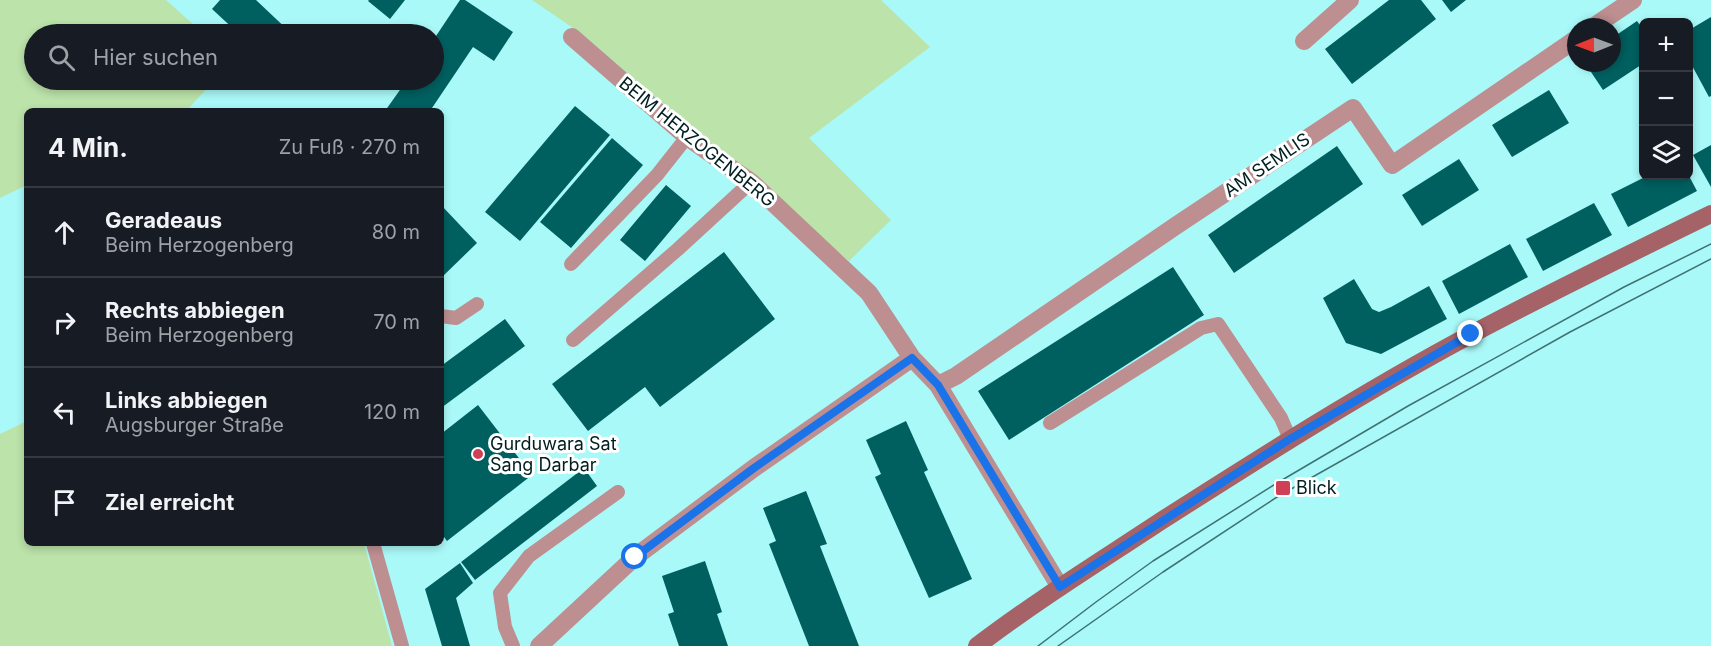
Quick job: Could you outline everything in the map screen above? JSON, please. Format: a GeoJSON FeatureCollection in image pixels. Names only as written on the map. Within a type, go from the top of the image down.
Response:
{"type":"FeatureCollection","features":[{"type":"Feature","properties":{"kind":"main road"},"geometry":{"type":"LineString","coordinates":[[977,646],[1060,587],[1290,439],[1471,334],[1711,214]]}},
{"type":"Feature","properties":{"kind":"street"},"geometry":{"type":"LineString","coordinates":[[1304,41],[1350,0]]}},
{"type":"Feature","properties":{"kind":"street"},"geometry":{"type":"LineString","coordinates":[[1606,18],[1633,0]]}},
{"type":"Feature","properties":{"kind":"street","name":"BEIM HERZOGENBERG"},"geometry":{"type":"LineString","coordinates":[[572,38],[687,137],[752,182],[869,293],[912,358],[938,385],[1060,587]]}},
{"type":"Feature","properties":{"kind":"street","name":"AM SEMLIS"},"geometry":{"type":"LineString","coordinates":[[938,385],[956,376],[1353,108],[1392,165],[1567,45]]}},
{"type":"Feature","properties":{"kind":"street"},"geometry":{"type":"LineString","coordinates":[[539,646],[635,557],[754,468],[912,358]]}},
{"type":"Feature","properties":{"kind":"lane"},"geometry":{"type":"LineString","coordinates":[[571,264],[657,175],[687,137]]}},
{"type":"Feature","properties":{"kind":"lane"},"geometry":{"type":"LineString","coordinates":[[573,340],[752,182]]}},
{"type":"Feature","properties":{"kind":"lane"},"geometry":{"type":"LineString","coordinates":[[444,316],[456,318],[477,304]]}},
{"type":"Feature","properties":{"kind":"lane"},"geometry":{"type":"LineString","coordinates":[[1050,423],[1201,328],[1218,324],[1281,418],[1290,439]]}},
{"type":"Feature","properties":{"kind":"lane"},"geometry":{"type":"LineString","coordinates":[[513,646],[505,627],[500,593],[529,556],[618,492]]}},
{"type":"Feature","properties":{"kind":"lane"},"geometry":{"type":"LineString","coordinates":[[374,546],[402,646]]}},
{"type":"Feature","properties":{"kind":"green space"},"geometry":{"type":"Polygon","coordinates":[[[0,0],[166,0],[193,24],[24,24],[24,90],[206,90],[189,108],[24,108],[24,186],[0,198],[0,0]]]}},
{"type":"Feature","properties":{"kind":"green space"},"geometry":{"type":"Polygon","coordinates":[[[532,0],[881,0],[930,47],[809,138],[891,220],[849,261],[579,32],[532,0]]]}},
{"type":"Feature","properties":{"kind":"green space"},"geometry":{"type":"Polygon","coordinates":[[[24,422],[24,546],[365,546],[392,646],[0,646],[0,434],[24,422]]]}},
{"type":"Feature","properties":{"kind":"building"},"geometry":{"type":"Polygon","coordinates":[[[220,0],[256,0],[281,24],[228,24],[212,9],[220,0]]]}},
{"type":"Feature","properties":{"kind":"building"},"geometry":{"type":"Polygon","coordinates":[[[369,0],[405,0],[390,19],[369,0]]]}},
{"type":"Feature","properties":{"kind":"building"},"geometry":{"type":"Polygon","coordinates":[[[460,0],[465,0],[513,32],[494,61],[473,47],[432,108],[387,108],[400,90],[444,90],[444,24],[460,0]]]}},
{"type":"Feature","properties":{"kind":"building"},"geometry":{"type":"Polygon","coordinates":[[[1389,0],[1421,0],[1436,19],[1352,84],[1325,49],[1389,0]]]}},
{"type":"Feature","properties":{"kind":"building"},"geometry":{"type":"Polygon","coordinates":[[[1442,0],[1466,0],[1451,12],[1442,0]]]}},
{"type":"Feature","properties":{"kind":"building"},"geometry":{"type":"Polygon","coordinates":[[[1711,17],[1711,96],[1709,97],[1693,67],[1693,28],[1711,17]]]}},
{"type":"Feature","properties":{"kind":"building"},"geometry":{"type":"Polygon","coordinates":[[[1637,21],[1639,24],[1639,66],[1603,90],[1591,72],[1621,72],[1621,32],[1637,21]]]}},
{"type":"Feature","properties":{"kind":"building"},"geometry":{"type":"Polygon","coordinates":[[[1549,90],[1569,123],[1512,157],[1492,125],[1549,90]]]}},
{"type":"Feature","properties":{"kind":"building"},"geometry":{"type":"Polygon","coordinates":[[[575,106],[610,135],[520,241],[485,212],[575,106]]]}},
{"type":"Feature","properties":{"kind":"building"},"geometry":{"type":"Polygon","coordinates":[[[612,138],[643,165],[571,248],[540,222],[612,138]]]}},
{"type":"Feature","properties":{"kind":"building"},"geometry":{"type":"Polygon","coordinates":[[[1711,145],[1711,187],[1693,155],[1711,145]]]}},
{"type":"Feature","properties":{"kind":"building"},"geometry":{"type":"Polygon","coordinates":[[[1337,146],[1363,184],[1234,273],[1208,235],[1337,146]]]}},
{"type":"Feature","properties":{"kind":"building"},"geometry":{"type":"Polygon","coordinates":[[[1459,159],[1479,190],[1422,226],[1402,195],[1459,159]]]}},
{"type":"Feature","properties":{"kind":"building"},"geometry":{"type":"Polygon","coordinates":[[[1639,180],[1691,180],[1697,191],[1628,227],[1611,194],[1639,180]]]}},
{"type":"Feature","properties":{"kind":"building"},"geometry":{"type":"Polygon","coordinates":[[[666,185],[691,206],[645,261],[620,240],[666,185]]]}},
{"type":"Feature","properties":{"kind":"building"},"geometry":{"type":"Polygon","coordinates":[[[1594,203],[1612,235],[1543,271],[1526,239],[1594,203]]]}},
{"type":"Feature","properties":{"kind":"building"},"geometry":{"type":"Polygon","coordinates":[[[444,208],[477,243],[444,275],[444,208]]]}},
{"type":"Feature","properties":{"kind":"building"},"geometry":{"type":"Polygon","coordinates":[[[1510,244],[1528,277],[1459,314],[1442,281],[1510,244]]]}},
{"type":"Feature","properties":{"kind":"building"},"geometry":{"type":"Polygon","coordinates":[[[724,252],[775,319],[660,407],[645,387],[588,431],[552,384],[724,252]]]}},
{"type":"Feature","properties":{"kind":"building"},"geometry":{"type":"Polygon","coordinates":[[[1173,267],[1204,315],[1009,440],[978,391],[1173,267]]]}},
{"type":"Feature","properties":{"kind":"building"},"geometry":{"type":"Polygon","coordinates":[[[1354,279],[1372,309],[1379,312],[1429,286],[1447,319],[1381,354],[1346,343],[1323,298],[1354,279]]]}},
{"type":"Feature","properties":{"kind":"building"},"geometry":{"type":"Polygon","coordinates":[[[505,319],[525,346],[444,406],[444,364],[505,319]]]}},
{"type":"Feature","properties":{"kind":"building","name":"Gurduwara Sat Sang Darbar"},"geometry":{"type":"Polygon","coordinates":[[[478,405],[532,475],[447,541],[444,537],[444,432],[478,405]]]}},
{"type":"Feature","properties":{"kind":"building"},"geometry":{"type":"Polygon","coordinates":[[[906,421],[928,470],[924,472],[972,579],[929,598],[875,477],[881,474],[866,440],[906,421]]]}},
{"type":"Feature","properties":{"kind":"building"},"geometry":{"type":"Polygon","coordinates":[[[584,468],[597,486],[475,580],[461,562],[584,468]]]}},
{"type":"Feature","properties":{"kind":"building"},"geometry":{"type":"Polygon","coordinates":[[[806,491],[827,544],[820,546],[859,646],[809,646],[769,544],[776,541],[763,508],[806,491]]]}},
{"type":"Feature","properties":{"kind":"building"},"geometry":{"type":"Polygon","coordinates":[[[705,561],[722,612],[717,614],[728,646],[679,646],[668,614],[674,612],[662,576],[705,561]]]}},
{"type":"Feature","properties":{"kind":"building"},"geometry":{"type":"Polygon","coordinates":[[[460,563],[473,583],[456,598],[470,646],[442,646],[425,589],[460,563]]]}},
{"type":"Feature","properties":{"kind":"tram line"},"geometry":{"type":"LineString","coordinates":[[1038,646],[1153,561],[1277,483],[1408,406],[1624,287],[1711,244]]}},
{"type":"Feature","properties":{"kind":"tram line"},"geometry":{"type":"LineString","coordinates":[[1058,646],[1163,572],[1277,497],[1570,332],[1711,259]]}},
{"type":"Feature","properties":{"kind":"place","name":"Gurduwara Sat Sang Darbar"},"geometry":{"type":"Point","coordinates":[478,454]}},
{"type":"Feature","properties":{"kind":"place","name":"Blick"},"geometry":{"type":"Point","coordinates":[1283,488]}},
{"type":"Feature","properties":{"kind":"route"},"geometry":{"type":"LineString","coordinates":[[635,557],[754,468],[912,358],[938,385],[1060,587],[1249,464],[1471,334]]}}]}
